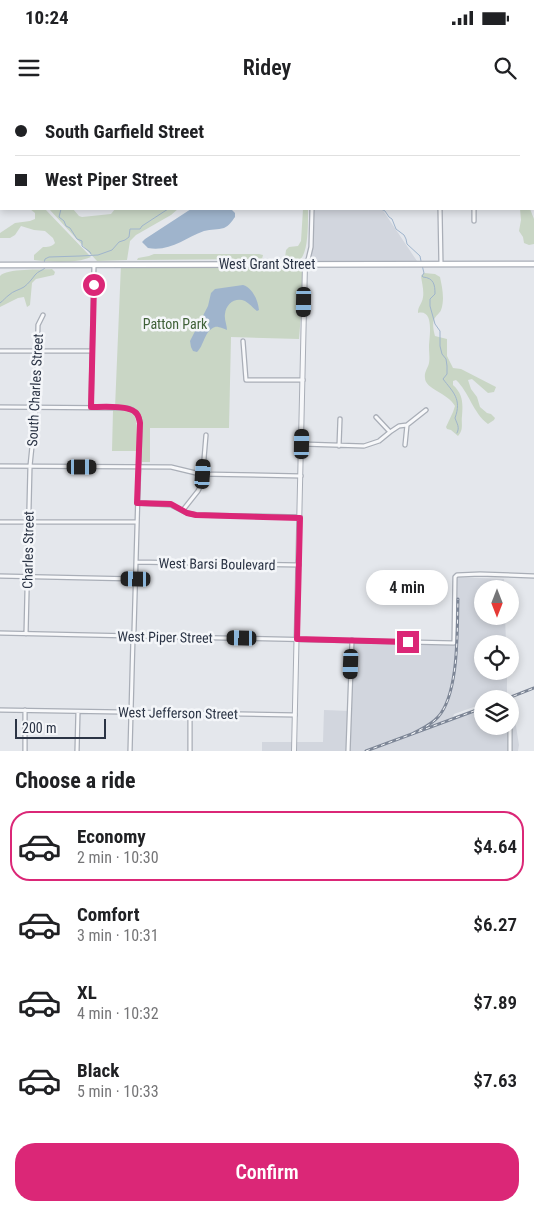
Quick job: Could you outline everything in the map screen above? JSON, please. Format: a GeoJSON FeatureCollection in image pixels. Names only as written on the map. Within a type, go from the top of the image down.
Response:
{"type":"FeatureCollection","features":[{"type":"Feature","properties":{"kind":"main road","name":"West Grant Street"},"geometry":{"type":"LineString","coordinates":[[0,265],[534,264]]}},
{"type":"Feature","properties":{"kind":"street"},"geometry":{"type":"LineString","coordinates":[[294,751],[306,264],[311,247],[312,210]]}},
{"type":"Feature","properties":{"kind":"street"},"geometry":{"type":"LineString","coordinates":[[440,210],[441,264]]}},
{"type":"Feature","properties":{"kind":"street"},"geometry":{"type":"LineString","coordinates":[[474,210],[474,222]]}},
{"type":"Feature","properties":{"kind":"street"},"geometry":{"type":"LineString","coordinates":[[91,407],[94,265]]}},
{"type":"Feature","properties":{"kind":"street","name":"South Charles Street"},"geometry":{"type":"LineString","coordinates":[[30,466],[36,407],[38,325],[43,315]]}},
{"type":"Feature","properties":{"kind":"street"},"geometry":{"type":"LineString","coordinates":[[243,341],[246,380],[303,380]]}},
{"type":"Feature","properties":{"kind":"street"},"geometry":{"type":"LineString","coordinates":[[0,351],[92,351]]}},
{"type":"Feature","properties":{"kind":"street"},"geometry":{"type":"LineString","coordinates":[[0,407],[127,408],[132,409],[139,416],[130,751]]}},
{"type":"Feature","properties":{"kind":"street"},"geometry":{"type":"LineString","coordinates":[[302,444],[339,446],[364,446],[372,444],[399,426],[407,425],[426,410]]}},
{"type":"Feature","properties":{"kind":"street"},"geometry":{"type":"LineString","coordinates":[[376,417],[390,432]]}},
{"type":"Feature","properties":{"kind":"street"},"geometry":{"type":"LineString","coordinates":[[339,446],[340,419]]}},
{"type":"Feature","properties":{"kind":"street"},"geometry":{"type":"LineString","coordinates":[[405,444],[407,425]]}},
{"type":"Feature","properties":{"kind":"street"},"geometry":{"type":"LineString","coordinates":[[183,510],[200,487],[206,435]]}},
{"type":"Feature","properties":{"kind":"street"},"geometry":{"type":"LineString","coordinates":[[0,466],[171,467],[196,474],[301,476]]}},
{"type":"Feature","properties":{"kind":"street","name":"Charles Street"},"geometry":{"type":"LineString","coordinates":[[26,634],[30,466]]}},
{"type":"Feature","properties":{"kind":"street"},"geometry":{"type":"LineString","coordinates":[[137,503],[171,504],[196,515],[300,518]]}},
{"type":"Feature","properties":{"kind":"street"},"geometry":{"type":"LineString","coordinates":[[0,522],[137,522]]}},
{"type":"Feature","properties":{"kind":"street","name":"West Barsi Boulevard"},"geometry":{"type":"LineString","coordinates":[[136,562],[299,566]]}},
{"type":"Feature","properties":{"kind":"street","name":"West Piper Street"},"geometry":{"type":"LineString","coordinates":[[0,633],[454,643],[455,577],[457,575],[534,576]]}},
{"type":"Feature","properties":{"kind":"street"},"geometry":{"type":"LineString","coordinates":[[0,576],[136,579]]}},
{"type":"Feature","properties":{"kind":"street"},"geometry":{"type":"LineString","coordinates":[[348,751],[352,640]]}},
{"type":"Feature","properties":{"kind":"street","name":"West Jefferson Street"},"geometry":{"type":"LineString","coordinates":[[0,710],[295,715]]}},
{"type":"Feature","properties":{"kind":"street"},"geometry":{"type":"LineString","coordinates":[[25,751],[26,710]]}},
{"type":"Feature","properties":{"kind":"street"},"geometry":{"type":"LineString","coordinates":[[78,712],[78,751]]}},
{"type":"Feature","properties":{"kind":"street"},"geometry":{"type":"LineString","coordinates":[[190,714],[190,751]]}},
{"type":"Feature","properties":{"kind":"street"},"geometry":{"type":"LineString","coordinates":[[510,735],[510,751]]}},
{"type":"Feature","properties":{"kind":"shaded area"},"geometry":{"type":"Polygon","coordinates":[[[312,210],[383,210],[419,264],[307,264],[312,210]]]}},
{"type":"Feature","properties":{"kind":"shaded area"},"geometry":{"type":"Polygon","coordinates":[[[455,577],[504,579],[474,580],[474,625],[505,625],[506,635],[474,635],[474,680],[507,680],[507,690],[474,690],[474,707],[454,714],[453,717],[474,711],[474,735],[517,735],[518,751],[262,751],[262,742],[323,742],[324,710],[350,711],[352,640],[454,645],[455,577]]]}},
{"type":"Feature","properties":{"kind":"green space"},"geometry":{"type":"Polygon","coordinates":[[[31,210],[46,210],[91,257],[70,262],[34,260],[34,255],[43,247],[51,246],[55,243],[53,238],[45,231],[21,226],[15,235],[10,238],[0,238],[0,233],[15,223],[35,219],[35,213],[31,210]]]}},
{"type":"Feature","properties":{"kind":"green space"},"geometry":{"type":"Polygon","coordinates":[[[50,210],[74,210],[82,217],[111,214],[114,210],[177,210],[136,235],[130,241],[127,260],[97,261],[50,210]]]}},
{"type":"Feature","properties":{"kind":"green space"},"geometry":{"type":"Polygon","coordinates":[[[303,210],[308,210],[305,251],[299,260],[286,260],[286,250],[289,247],[298,246],[301,241],[303,210]]]}},
{"type":"Feature","properties":{"kind":"green space"},"geometry":{"type":"Polygon","coordinates":[[[520,210],[530,210],[534,219],[534,244],[524,243],[519,231],[520,210]]]}},
{"type":"Feature","properties":{"kind":"green space"},"geometry":{"type":"Polygon","coordinates":[[[154,254],[263,255],[262,259],[137,260],[138,258],[154,254]]]}},
{"type":"Feature","properties":{"kind":"green space","name":"Patton Park"},"geometry":{"type":"Polygon","coordinates":[[[121,264],[305,264],[299,339],[231,337],[229,428],[150,428],[150,462],[142,462],[142,423],[133,409],[115,408],[121,264]]]}},
{"type":"Feature","properties":{"kind":"green space"},"geometry":{"type":"Polygon","coordinates":[[[52,269],[55,272],[54,275],[36,279],[32,283],[30,305],[27,307],[24,297],[0,307],[0,276],[4,273],[52,269]]]}},
{"type":"Feature","properties":{"kind":"green space"},"geometry":{"type":"Polygon","coordinates":[[[424,273],[435,274],[440,277],[443,302],[441,310],[435,317],[433,328],[435,336],[447,339],[447,356],[453,368],[461,369],[496,387],[494,392],[488,393],[472,379],[468,380],[480,407],[495,418],[488,424],[478,414],[456,380],[453,381],[453,385],[461,395],[462,403],[462,429],[458,436],[446,427],[455,406],[429,385],[425,378],[429,361],[430,325],[427,315],[418,313],[423,298],[421,276],[424,273]]]}},
{"type":"Feature","properties":{"kind":"green space"},"geometry":{"type":"Polygon","coordinates":[[[113,410],[128,412],[135,417],[137,451],[112,451],[113,410]]]}},
{"type":"Feature","properties":{"kind":"water"},"geometry":{"type":"Polygon","coordinates":[[[189,210],[232,210],[235,213],[235,217],[224,228],[204,231],[177,244],[156,249],[148,248],[142,242],[189,210]]]}},
{"type":"Feature","properties":{"kind":"water"},"geometry":{"type":"Polygon","coordinates":[[[243,285],[250,289],[254,295],[259,310],[257,311],[245,301],[238,300],[232,302],[227,307],[225,314],[227,330],[219,327],[211,329],[197,352],[193,351],[190,341],[208,306],[211,293],[215,289],[243,285]]]}},
{"type":"Feature","properties":{"kind":"waterway"},"geometry":{"type":"LineString","coordinates":[[61,210],[59,217],[70,228],[77,239],[82,241],[82,246],[91,254]]}},
{"type":"Feature","properties":{"kind":"waterway"},"geometry":{"type":"LineString","coordinates":[[44,263],[45,259],[49,257],[98,255],[112,250],[119,242],[129,237],[130,229],[140,229],[166,210]]}},
{"type":"Feature","properties":{"kind":"waterway"},"geometry":{"type":"LineString","coordinates":[[383,210],[392,219],[396,229],[404,235],[407,244],[420,256],[421,261]]}},
{"type":"Feature","properties":{"kind":"waterway"},"geometry":{"type":"LineString","coordinates":[[422,265],[424,273],[422,276],[432,280],[434,285],[435,294],[430,299],[430,306],[435,324],[440,331],[442,354],[446,359],[447,374],[443,379],[457,401],[455,418],[458,427],[457,433]]}},
{"type":"Feature","properties":{"kind":"waterway"},"geometry":{"type":"LineString","coordinates":[[0,303],[24,287],[36,274],[45,268]]}},
{"type":"Feature","properties":{"kind":"railway"},"geometry":{"type":"LineString","coordinates":[[412,734],[429,725],[438,717],[445,707],[450,693],[456,661],[458,599]]}},
{"type":"Feature","properties":{"kind":"railway"},"geometry":{"type":"LineString","coordinates":[[519,694],[534,688]]}},
{"type":"Feature","properties":{"kind":"railway"},"geometry":{"type":"LineString","coordinates":[[366,751],[474,711]]}},
{"type":"Feature","properties":{"kind":"route"},"geometry":{"type":"LineString","coordinates":[[94,285],[91,407],[127,408],[134,410],[138,414],[140,423],[137,503],[171,504],[187,513],[196,515],[300,518],[297,639],[408,642]]}}]}
